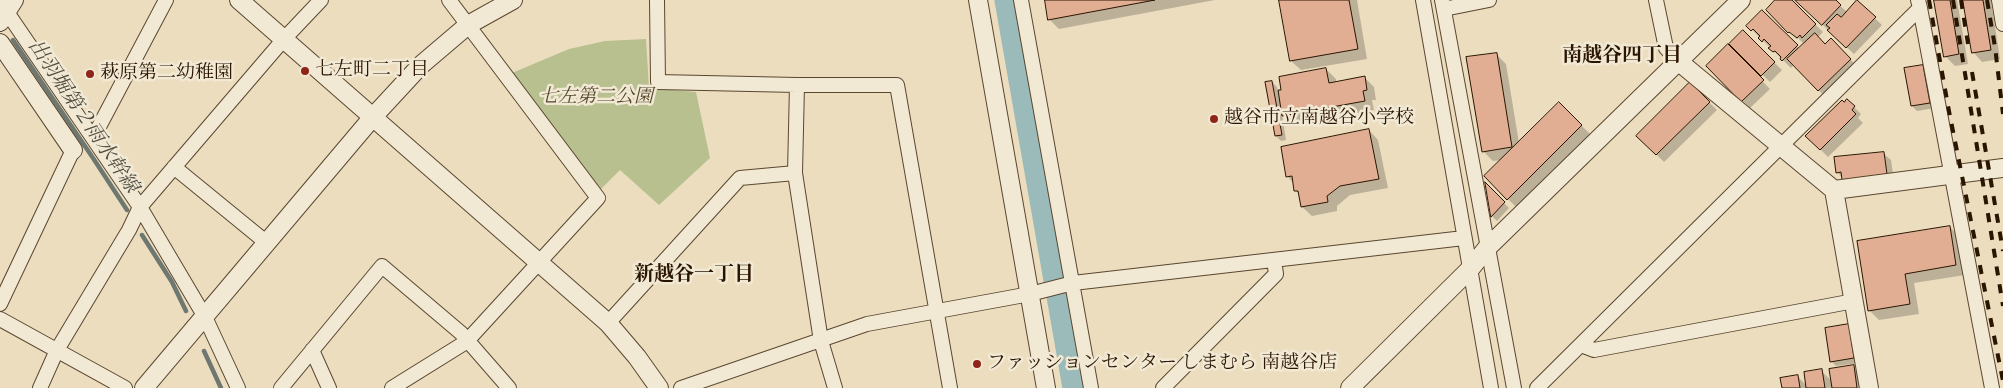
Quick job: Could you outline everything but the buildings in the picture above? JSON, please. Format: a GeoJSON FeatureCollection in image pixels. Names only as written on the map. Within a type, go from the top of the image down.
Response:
{"type":"FeatureCollection","features":[{"type":"Feature","properties":{"kind":"street"},"geometry":{"type":"LineString","coordinates":[[93,138],[166,0]]}},
{"type":"Feature","properties":{"kind":"street"},"geometry":{"type":"LineString","coordinates":[[239,0],[608,323],[637,357],[659,388]]}},
{"type":"Feature","properties":{"kind":"street"},"geometry":{"type":"LineString","coordinates":[[40,388],[57,350],[129,230],[140,207],[284,39],[321,0]]}},
{"type":"Feature","properties":{"kind":"street"},"geometry":{"type":"LineString","coordinates":[[392,388],[469,340],[598,198],[450,0]]}},
{"type":"Feature","properties":{"kind":"street"},"geometry":{"type":"LineString","coordinates":[[144,388],[372,118],[421,65],[468,25],[513,0]]}},
{"type":"Feature","properties":{"kind":"street"},"geometry":{"type":"LineString","coordinates":[[657,0],[658,82],[897,85],[950,388]]}},
{"type":"Feature","properties":{"kind":"street"},"geometry":{"type":"LineString","coordinates":[[978,0],[1046,388]]}},
{"type":"Feature","properties":{"kind":"street"},"geometry":{"type":"LineString","coordinates":[[1021,0],[1092,388]]}},
{"type":"Feature","properties":{"kind":"street"},"geometry":{"type":"LineString","coordinates":[[1422,0],[1491,388]]}},
{"type":"Feature","properties":{"kind":"street"},"geometry":{"type":"LineString","coordinates":[[1489,0],[1443,4],[1514,388]]}},
{"type":"Feature","properties":{"kind":"street"},"geometry":{"type":"LineString","coordinates":[[1656,0],[1666,48],[1678,61],[1834,190],[1869,388]]}},
{"type":"Feature","properties":{"kind":"street"},"geometry":{"type":"LineString","coordinates":[[1350,388],[1470,269],[1487,248],[1741,0]]}},
{"type":"Feature","properties":{"kind":"street"},"geometry":{"type":"LineString","coordinates":[[1999,0],[2003,24]]}},
{"type":"Feature","properties":{"kind":"street"},"geometry":{"type":"LineString","coordinates":[[1537,388],[1781,147],[1919,4]]}},
{"type":"Feature","properties":{"kind":"street"},"geometry":{"type":"LineString","coordinates":[[1919,4],[1992,388]]}},
{"type":"Feature","properties":{"kind":"street"},"geometry":{"type":"LineString","coordinates":[[5,9],[140,207],[205,316],[238,388]]}},
{"type":"Feature","properties":{"kind":"street"},"geometry":{"type":"LineString","coordinates":[[0,43],[73,150],[0,304]]}},
{"type":"Feature","properties":{"kind":"street"},"geometry":{"type":"LineString","coordinates":[[797,85],[795,174],[821,341],[835,388]]}},
{"type":"Feature","properties":{"kind":"street"},"geometry":{"type":"LineString","coordinates":[[174,167],[267,243]]}},
{"type":"Feature","properties":{"kind":"street"},"geometry":{"type":"LineString","coordinates":[[1834,190],[2003,168]]}},
{"type":"Feature","properties":{"kind":"street"},"geometry":{"type":"LineString","coordinates":[[608,323],[740,178],[795,174]]}},
{"type":"Feature","properties":{"kind":"street"},"geometry":{"type":"LineString","coordinates":[[681,388],[866,324],[1030,294],[1072,283],[1464,238]]}},
{"type":"Feature","properties":{"kind":"street"},"geometry":{"type":"LineString","coordinates":[[1163,388],[1276,274],[1274,260]]}},
{"type":"Feature","properties":{"kind":"street"},"geometry":{"type":"LineString","coordinates":[[281,388],[382,266],[469,340],[509,388]]}},
{"type":"Feature","properties":{"kind":"street"},"geometry":{"type":"LineString","coordinates":[[1581,345],[1594,350],[1854,301]]}},
{"type":"Feature","properties":{"kind":"street"},"geometry":{"type":"LineString","coordinates":[[0,319],[126,388]]}},
{"type":"Feature","properties":{"kind":"street"},"geometry":{"type":"LineString","coordinates":[[312,350],[329,388]]}},
{"type":"Feature","properties":{"kind":"green space","name":"七左第二公園"},"geometry":{"type":"Polygon","coordinates":[[[646,39],[649,88],[696,92],[710,158],[659,205],[620,170],[599,191],[512,73],[569,49],[605,41],[646,39]]]}},
{"type":"Feature","properties":{"kind":"waterway"},"geometry":{"type":"LineString","coordinates":[[1007,0],[1056,280]]}},
{"type":"Feature","properties":{"kind":"waterway","name":"出羽堀第２雨水幹線"},"geometry":{"type":"LineString","coordinates":[[13,40],[127,210]]}},
{"type":"Feature","properties":{"kind":"waterway","name":"出羽堀第２雨水幹線"},"geometry":{"type":"LineString","coordinates":[[142,235],[172,282],[186,311]]}},
{"type":"Feature","properties":{"kind":"waterway"},"geometry":{"type":"LineString","coordinates":[[1059,296],[1075,388]]}},
{"type":"Feature","properties":{"kind":"waterway","name":"出羽堀第２雨水幹線"},"geometry":{"type":"LineString","coordinates":[[204,351],[221,388]]}},
{"type":"Feature","properties":{"kind":"railway"},"geometry":{"type":"LineString","coordinates":[[1929,0],[1949,111],[2003,381]]}},
{"type":"Feature","properties":{"kind":"railway"},"geometry":{"type":"LineString","coordinates":[[1953,0],[2003,306]]}},
{"type":"Feature","properties":{"kind":"railway"},"geometry":{"type":"LineString","coordinates":[[1961,0],[1968,44]]}},
{"type":"Feature","properties":{"kind":"railway"},"geometry":{"type":"LineString","coordinates":[[1987,0],[2003,114]]}},
{"type":"Feature","properties":{"kind":"railway"},"geometry":{"type":"LineString","coordinates":[[1972,72],[2003,251]]}},
{"type":"Feature","properties":{"kind":"place","name":"七左町二丁目"},"geometry":{"type":"Point","coordinates":[305,71]}},
{"type":"Feature","properties":{"kind":"place","name":"萩原第二幼稚園"},"geometry":{"type":"Point","coordinates":[90,74]}},
{"type":"Feature","properties":{"kind":"place","name":"越谷市立南越谷小学校"},"geometry":{"type":"Point","coordinates":[1214,119]}},
{"type":"Feature","properties":{"kind":"place","name":"ファッションセンター しまむら 南越谷店"},"geometry":{"type":"Point","coordinates":[977,364]}},
{"type":"Feature","properties":{"kind":"district","name":"南越谷四丁目"},"geometry":{"type":"Point","coordinates":[1622,57]}},
{"type":"Feature","properties":{"kind":"district","name":"新越谷一丁目"},"geometry":{"type":"Point","coordinates":[694,276]}}]}
